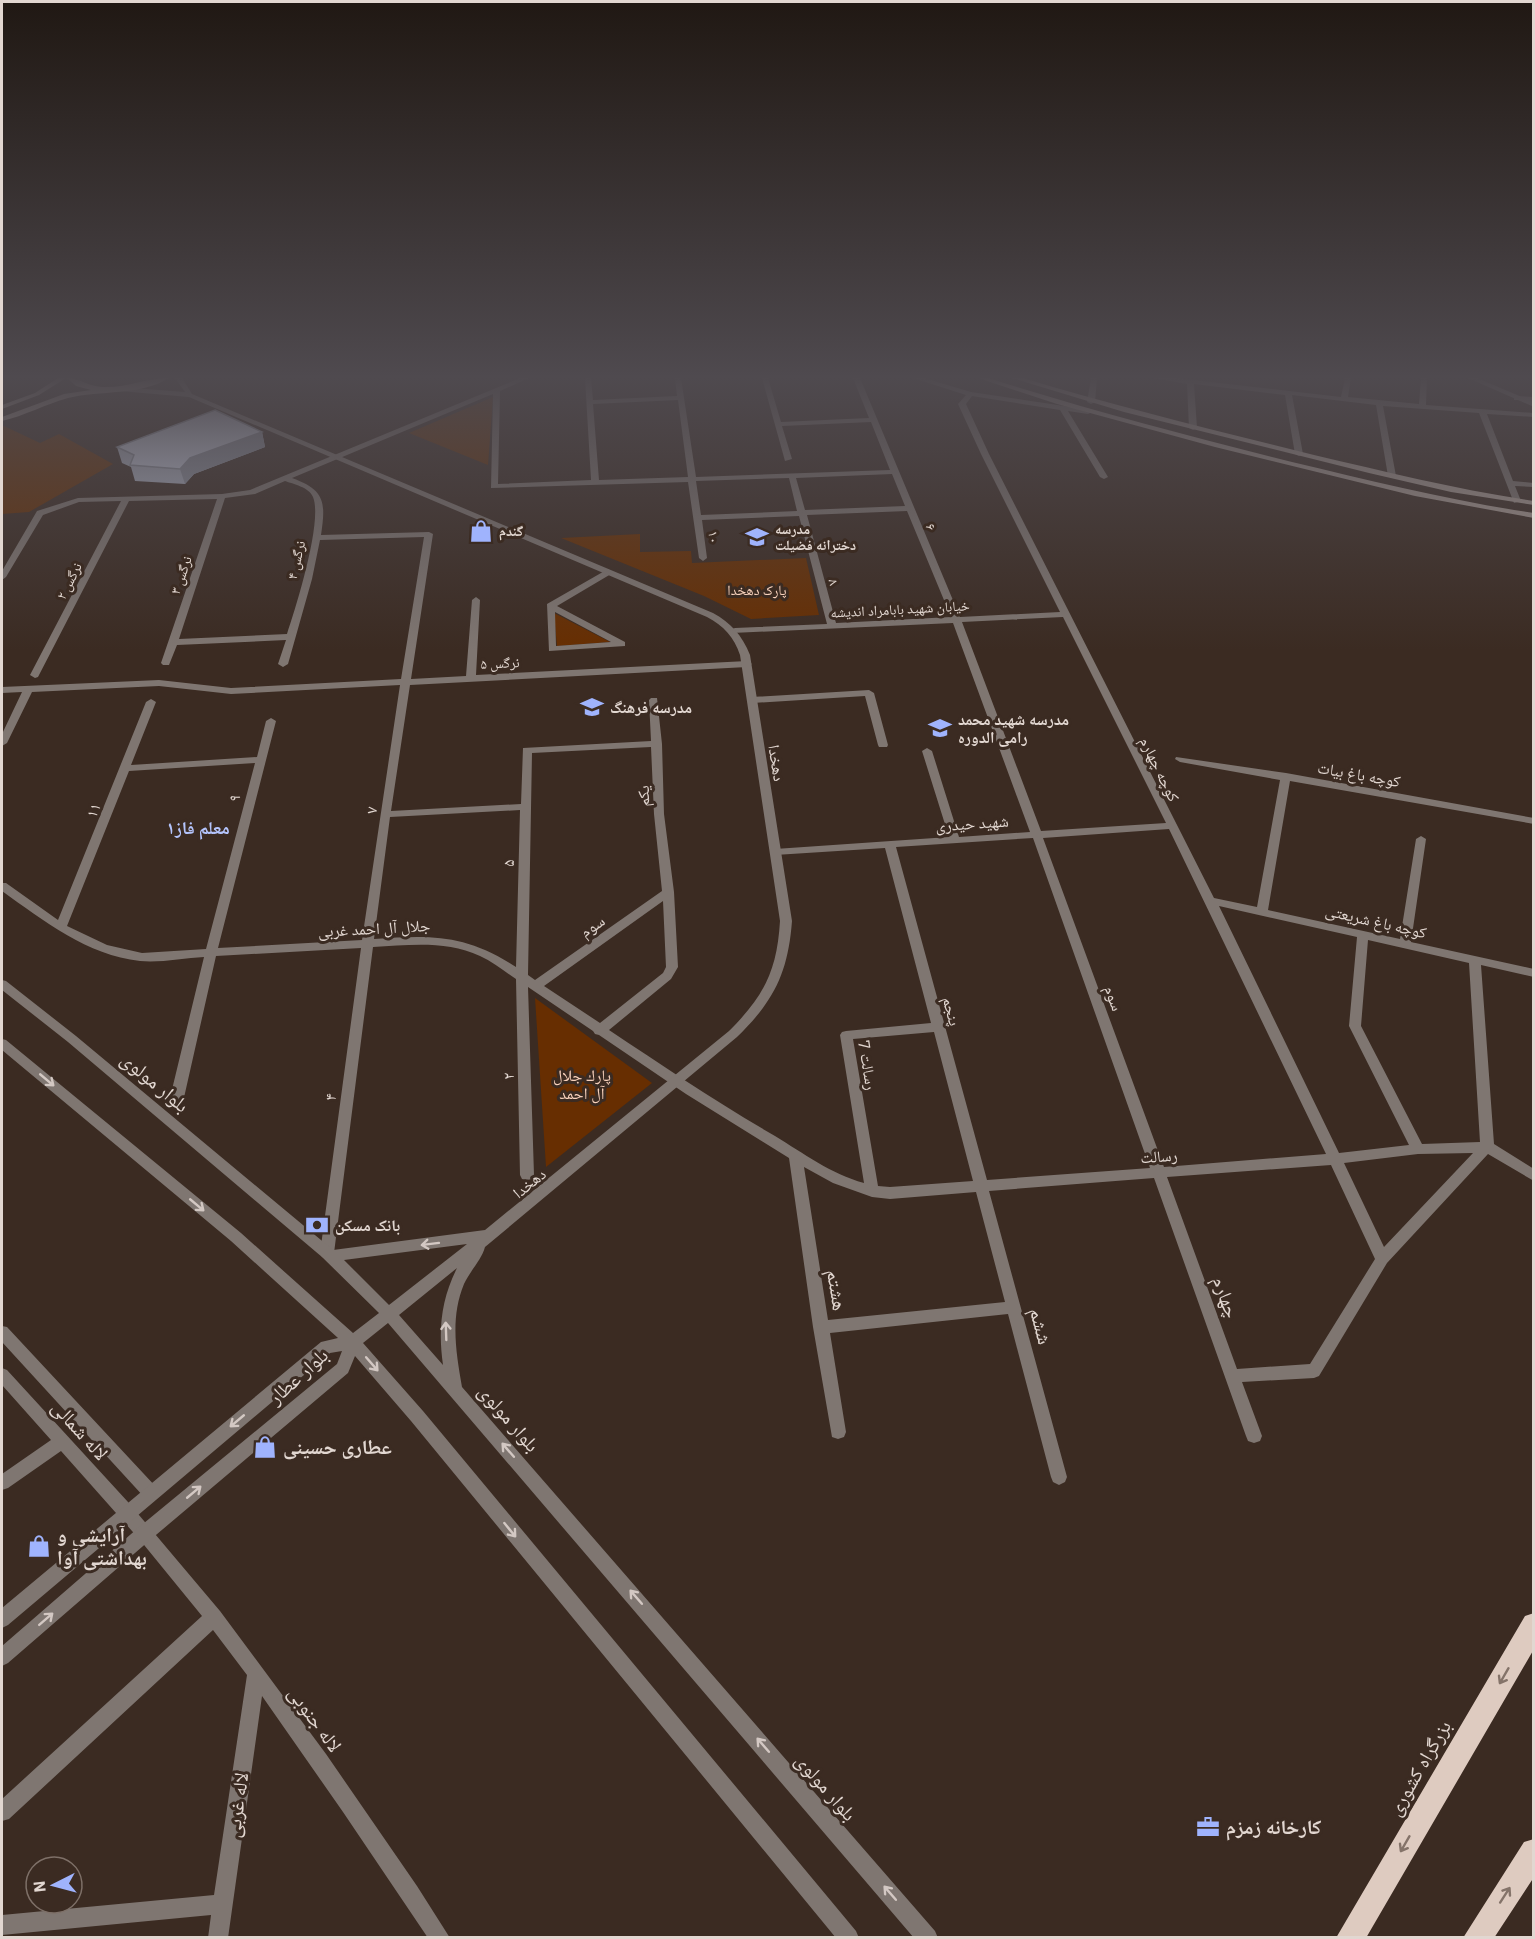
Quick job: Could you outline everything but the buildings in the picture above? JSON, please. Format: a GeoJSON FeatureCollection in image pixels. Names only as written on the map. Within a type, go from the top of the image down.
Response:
{"type":"FeatureCollection","features":[{"type":"Feature","properties":{"kind":"highway","name":"بزرگراه کشوری"},"geometry":{"type":"LineString","coordinates":[[1350,1938],[1533,1625]]}},
{"type":"Feature","properties":{"kind":"highway"},"geometry":{"type":"LineString","coordinates":[[1477,1938],[1533,1852]]}},
{"type":"Feature","properties":{"kind":"main road"},"geometry":{"type":"LineString","coordinates":[[1310,468],[1407,493],[1484,509],[1533,516]]}},
{"type":"Feature","properties":{"kind":"main road"},"geometry":{"type":"LineString","coordinates":[[1360,468],[1533,503]]}},
{"type":"Feature","properties":{"kind":"street"},"geometry":{"type":"LineString","coordinates":[[2,577],[36,518],[40,513],[54,506],[78,500],[222,496],[252,492],[310,468]]}},
{"type":"Feature","properties":{"kind":"street"},"geometry":{"type":"LineString","coordinates":[[365,468],[710,615],[735,632]]}},
{"type":"Feature","properties":{"kind":"street"},"geometry":{"type":"LineString","coordinates":[[495,468],[494,486],[893,472]]}},
{"type":"Feature","properties":{"kind":"street"},"geometry":{"type":"LineString","coordinates":[[593,468],[594,483]]}},
{"type":"Feature","properties":{"kind":"street","name":"۱۰"},"geometry":{"type":"LineString","coordinates":[[691,468],[703,558]]}},
{"type":"Feature","properties":{"kind":"street","name":"۶"},"geometry":{"type":"LineString","coordinates":[[892,468],[956,619],[1037,835]]}},
{"type":"Feature","properties":{"kind":"street","name":"کوچه چهارم"},"geometry":{"type":"LineString","coordinates":[[994,468],[1171,826],[1212,901],[1382,1259]]}},
{"type":"Feature","properties":{"kind":"street"},"geometry":{"type":"LineString","coordinates":[[1099,468],[1104,477]]}},
{"type":"Feature","properties":{"kind":"street"},"geometry":{"type":"LineString","coordinates":[[1391,468],[1392,476]]}},
{"type":"Feature","properties":{"kind":"street"},"geometry":{"type":"LineString","coordinates":[[1504,468],[1517,501]]}},
{"type":"Feature","properties":{"kind":"street","name":"۸"},"geometry":{"type":"LineString","coordinates":[[792,476],[832,626]]}},
{"type":"Feature","properties":{"kind":"street","name":"نرگس ۴"},"geometry":{"type":"LineString","coordinates":[[283,664],[320,512],[317,495],[308,487],[285,479]]}},
{"type":"Feature","properties":{"kind":"street"},"geometry":{"type":"LineString","coordinates":[[1510,483],[1533,485]]}},
{"type":"Feature","properties":{"kind":"street","name":"نرگس ۳"},"geometry":{"type":"LineString","coordinates":[[166,663],[222,496]]}},
{"type":"Feature","properties":{"kind":"street","name":"نرگس ۲"},"geometry":{"type":"LineString","coordinates":[[35,675],[126,499]]}},
{"type":"Feature","properties":{"kind":"street"},"geometry":{"type":"LineString","coordinates":[[698,518],[909,508]]}},
{"type":"Feature","properties":{"kind":"street"},"geometry":{"type":"LineString","coordinates":[[315,538],[429,534],[405,681]]}},
{"type":"Feature","properties":{"kind":"street"},"geometry":{"type":"LineString","coordinates":[[550,606],[608,572]]}},
{"type":"Feature","properties":{"kind":"street"},"geometry":{"type":"LineString","coordinates":[[471,678],[476,600]]}},
{"type":"Feature","properties":{"kind":"street"},"geometry":{"type":"LineString","coordinates":[[550,606],[601,633],[622,644],[552,649],[550,606]]}},
{"type":"Feature","properties":{"kind":"street","name":"خیابان شهید بابامراد اندیشه"},"geometry":{"type":"LineString","coordinates":[[735,632],[1066,614]]}},
{"type":"Feature","properties":{"kind":"street","name":"دهخدا"},"geometry":{"type":"LineString","coordinates":[[353,1342],[387,1312],[488,1236],[750,1018],[779,976],[786,921],[747,664],[735,632]]}},
{"type":"Feature","properties":{"kind":"street"},"geometry":{"type":"LineString","coordinates":[[173,642],[291,637]]}},
{"type":"Feature","properties":{"kind":"street","name":"نرگس ۵"},"geometry":{"type":"LineString","coordinates":[[2,690],[159,683],[231,692],[747,664]]}},
{"type":"Feature","properties":{"kind":"street","name":"۷"},"geometry":{"type":"LineString","coordinates":[[366,944],[405,681]]}},
{"type":"Feature","properties":{"kind":"street"},"geometry":{"type":"LineString","coordinates":[[2,743],[28,688]]}},
{"type":"Feature","properties":{"kind":"street"},"geometry":{"type":"LineString","coordinates":[[752,700],[869,693],[883,745]]}},
{"type":"Feature","properties":{"kind":"street","name":"یکم"},"geometry":{"type":"LineString","coordinates":[[599,1031],[668,976],[672,966],[668,892],[659,814],[654,700]]}},
{"type":"Feature","properties":{"kind":"street","name":"۱۱"},"geometry":{"type":"LineString","coordinates":[[61,927],[151,702]]}},
{"type":"Feature","properties":{"kind":"street","name":"۹"},"geometry":{"type":"LineString","coordinates":[[176,1102],[211,954],[271,721]]}},
{"type":"Feature","properties":{"kind":"street","name":"۵"},"geometry":{"type":"LineString","coordinates":[[522,976],[526,750],[657,744]]}},
{"type":"Feature","properties":{"kind":"street"},"geometry":{"type":"LineString","coordinates":[[927,751],[955,840]]}},
{"type":"Feature","properties":{"kind":"street","name":"کوچه باغ بیات"},"geometry":{"type":"LineString","coordinates":[[1180,759],[1286,776],[1533,822]]}},
{"type":"Feature","properties":{"kind":"street"},"geometry":{"type":"LineString","coordinates":[[126,768],[261,760]]}},
{"type":"Feature","properties":{"kind":"street"},"geometry":{"type":"LineString","coordinates":[[1262,912],[1286,776]]}},
{"type":"Feature","properties":{"kind":"street"},"geometry":{"type":"LineString","coordinates":[[386,814],[526,807]]}},
{"type":"Feature","properties":{"kind":"street","name":"شهید حیدری"},"geometry":{"type":"LineString","coordinates":[[775,852],[1171,826]]}},
{"type":"Feature","properties":{"kind":"street","name":"سوم"},"geometry":{"type":"LineString","coordinates":[[1037,835],[1159,1173]]}},
{"type":"Feature","properties":{"kind":"street"},"geometry":{"type":"LineString","coordinates":[[1405,944],[1421,839]]}},
{"type":"Feature","properties":{"kind":"street","name":"پنجم"},"geometry":{"type":"LineString","coordinates":[[890,844],[983,1186]]}},
{"type":"Feature","properties":{"kind":"street","name":"جلال آل احمد غربی"},"geometry":{"type":"LineString","coordinates":[[2,886],[61,927],[105,951],[142,957],[427,940],[452,943],[480,951],[522,976],[674,1083]]}},
{"type":"Feature","properties":{"kind":"street","name":"سوم"},"geometry":{"type":"LineString","coordinates":[[535,986],[668,892]]}},
{"type":"Feature","properties":{"kind":"street","name":"کوچه باغ شریعتی"},"geometry":{"type":"LineString","coordinates":[[1212,901],[1533,973]]}},
{"type":"Feature","properties":{"kind":"street"},"geometry":{"type":"LineString","coordinates":[[1363,935],[1355,1026],[1418,1149]]}},
{"type":"Feature","properties":{"kind":"street","name":"۴"},"geometry":{"type":"LineString","coordinates":[[328,1255],[366,944]]}},
{"type":"Feature","properties":{"kind":"street"},"geometry":{"type":"LineString","coordinates":[[1232,1376],[1314,1371],[1382,1259],[1487,1147],[1475,960]]}},
{"type":"Feature","properties":{"kind":"street","name":"۲"},"geometry":{"type":"LineString","coordinates":[[522,976],[527,1175]]}},
{"type":"Feature","properties":{"kind":"street","name":"بلوار مولوی"},"geometry":{"type":"LineString","coordinates":[[2,984],[72,1039],[328,1255],[387,1312],[928,1938]]}},
{"type":"Feature","properties":{"kind":"street","name":"رسالت 7"},"geometry":{"type":"LineString","coordinates":[[872,1192],[846,1035],[939,1027]]}},
{"type":"Feature","properties":{"kind":"street"},"geometry":{"type":"LineString","coordinates":[[2,1043],[236,1237],[353,1342],[417,1416],[849,1938]]}},
{"type":"Feature","properties":{"kind":"street","name":"رسالت"},"geometry":{"type":"LineString","coordinates":[[674,1083],[846,1184],[872,1192],[1159,1173],[1336,1159],[1418,1149],[1487,1147]]}},
{"type":"Feature","properties":{"kind":"street"},"geometry":{"type":"LineString","coordinates":[[1487,1147],[1533,1176]]}},
{"type":"Feature","properties":{"kind":"street","name":"هشتم"},"geometry":{"type":"LineString","coordinates":[[795,1155],[838,1432]]}},
{"type":"Feature","properties":{"kind":"street","name":"چهارم"},"geometry":{"type":"LineString","coordinates":[[1159,1173],[1254,1436]]}},
{"type":"Feature","properties":{"kind":"street","name":"ششم"},"geometry":{"type":"LineString","coordinates":[[983,1186],[1059,1477]]}},
{"type":"Feature","properties":{"kind":"street"},"geometry":{"type":"LineString","coordinates":[[328,1255],[488,1236]]}},
{"type":"Feature","properties":{"kind":"street"},"geometry":{"type":"LineString","coordinates":[[454,1388],[447,1348],[446,1322],[450,1299],[469,1261],[488,1236]]}},
{"type":"Feature","properties":{"kind":"street"},"geometry":{"type":"LineString","coordinates":[[822,1327],[1015,1307]]}},
{"type":"Feature","properties":{"kind":"street"},"geometry":{"type":"LineString","coordinates":[[2,1332],[151,1493]]}},
{"type":"Feature","properties":{"kind":"street","name":"بلوار عطار"},"geometry":{"type":"LineString","coordinates":[[2,1619],[326,1347],[353,1342]]}},
{"type":"Feature","properties":{"kind":"street","name":"بلوار عطار"},"geometry":{"type":"LineString","coordinates":[[2,1657],[144,1534],[343,1368],[353,1342]]}},
{"type":"Feature","properties":{"kind":"street","name":"لاله شمالی"},"geometry":{"type":"LineString","coordinates":[[2,1375],[144,1534]]}},
{"type":"Feature","properties":{"kind":"street"},"geometry":{"type":"LineString","coordinates":[[2,1484],[63,1441]]}},
{"type":"Feature","properties":{"kind":"street","name":"لاله جنوبی"},"geometry":{"type":"LineString","coordinates":[[144,1534],[214,1617],[256,1673],[440,1938]]}},
{"type":"Feature","properties":{"kind":"street"},"geometry":{"type":"LineString","coordinates":[[2,1812],[214,1617]]}},
{"type":"Feature","properties":{"kind":"street","name":"لاله غربی"},"geometry":{"type":"LineString","coordinates":[[218,1938],[256,1673]]}},
{"type":"Feature","properties":{"kind":"street"},"geometry":{"type":"LineString","coordinates":[[2,1925],[223,1904]]}},
{"type":"Feature","properties":{"kind":"green space"},"geometry":{"type":"Polygon","coordinates":[[[2,468],[105,468],[29,512],[2,514],[2,468]]]}},
{"type":"Feature","properties":{"kind":"green space","name":"پارک دهخدا"},"geometry":{"type":"Polygon","coordinates":[[[640,534],[640,552],[691,551],[692,563],[806,558],[819,615],[751,619],[704,596],[561,538],[640,534]]]}},
{"type":"Feature","properties":{"kind":"green space"},"geometry":{"type":"Polygon","coordinates":[[[554,613],[610,642],[557,646],[554,613]]]}},
{"type":"Feature","properties":{"kind":"green space","name":"پارك جلال آل احمد"},"geometry":{"type":"Polygon","coordinates":[[[535,998],[652,1083],[546,1167],[535,998]]]}},
{"type":"Feature","properties":{"kind":"place","name":"گندم"},"geometry":{"type":"Point","coordinates":[481,531]}},
{"type":"Feature","properties":{"kind":"place","name":"مدرسه دخترانه فضيلت"},"geometry":{"type":"Point","coordinates":[757,537]}},
{"type":"Feature","properties":{"kind":"place","name":"مدرسه فرهنگ"},"geometry":{"type":"Point","coordinates":[592,707]}},
{"type":"Feature","properties":{"kind":"place","name":"مدرسه شهید محمد رامی الدوره"},"geometry":{"type":"Point","coordinates":[940,728]}},
{"type":"Feature","properties":{"kind":"place","name":"بانک مسکن"},"geometry":{"type":"Point","coordinates":[317,1225]}},
{"type":"Feature","properties":{"kind":"place","name":"عطاری حسینی"},"geometry":{"type":"Point","coordinates":[265,1447]}},
{"type":"Feature","properties":{"kind":"place","name":"آرایشی و بهداشتی آوا"},"geometry":{"type":"Point","coordinates":[39,1546]}},
{"type":"Feature","properties":{"kind":"place","name":"کارخانه زمزم"},"geometry":{"type":"Point","coordinates":[1208,1827]}},
{"type":"Feature","properties":{"kind":"district","name":"معلم فاز۱"},"geometry":{"type":"Point","coordinates":[198,828]}}]}
